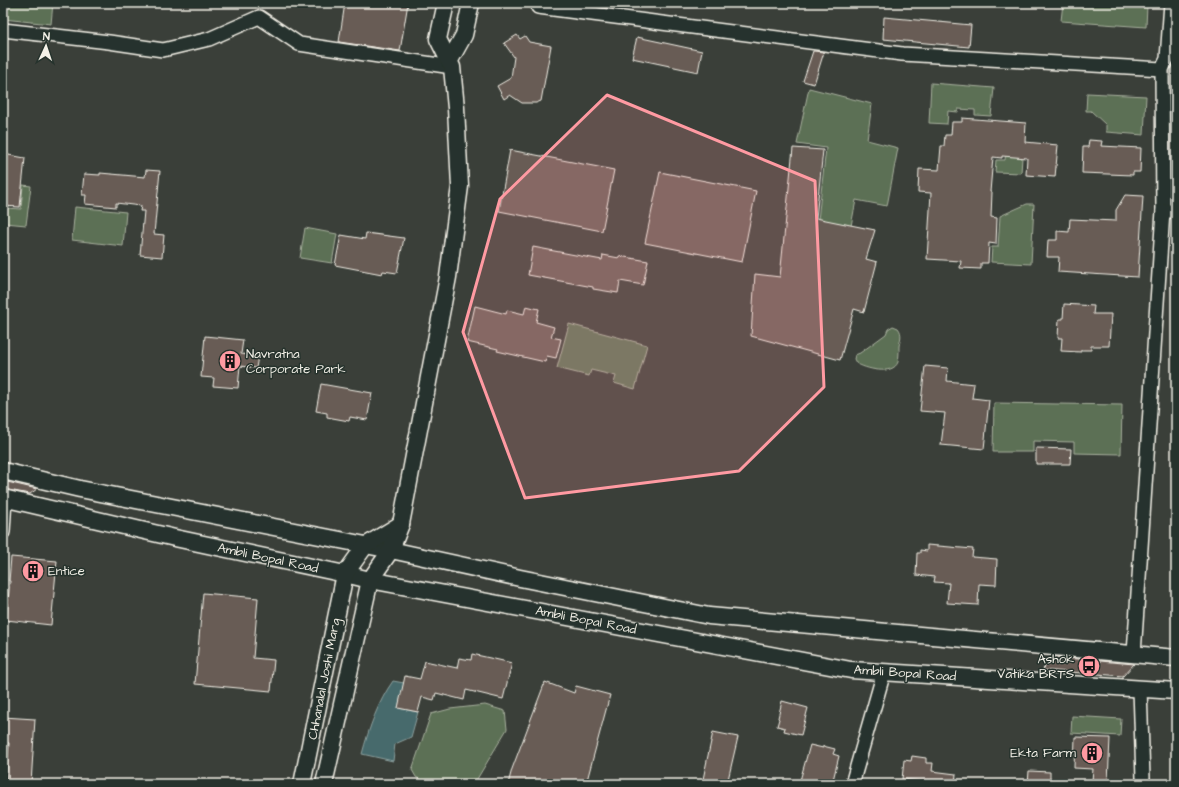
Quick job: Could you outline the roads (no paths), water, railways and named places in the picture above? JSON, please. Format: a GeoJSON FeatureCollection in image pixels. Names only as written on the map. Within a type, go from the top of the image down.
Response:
{"type":"FeatureCollection","features":[{"type":"Feature","properties":{"kind":"street"},"geometry":{"type":"LineString","coordinates":[[370,580],[391,550],[401,524],[448,277],[460,186],[456,108],[451,65],[438,39],[446,3]]}},
{"type":"Feature","properties":{"kind":"street"},"geometry":{"type":"LineString","coordinates":[[451,65],[464,35],[471,3]]}},
{"type":"Feature","properties":{"kind":"street"},"geometry":{"type":"LineString","coordinates":[[1134,654],[1170,211],[1162,69],[1167,59],[1171,3]]}},
{"type":"Feature","properties":{"kind":"street"},"geometry":{"type":"LineString","coordinates":[[538,7],[902,54],[1162,69]]}},
{"type":"Feature","properties":{"kind":"street"},"geometry":{"type":"LineString","coordinates":[[3,30],[109,42],[163,50],[209,39],[259,17],[300,44],[451,65]]}},
{"type":"Feature","properties":{"kind":"street"},"geometry":{"type":"LineString","coordinates":[[3,471],[109,495],[391,550],[527,580],[709,616],[1176,658]]}},
{"type":"Feature","properties":{"kind":"street"},"geometry":{"type":"LineString","coordinates":[[3,532],[4,499]]}},
{"type":"Feature","properties":{"kind":"street","name":"Ambli Bopal Road"},"geometry":{"type":"LineString","coordinates":[[4,499],[370,580],[843,669],[1176,691]]}},
{"type":"Feature","properties":{"kind":"street"},"geometry":{"type":"LineString","coordinates":[[345,574],[365,546],[401,524]]}},
{"type":"Feature","properties":{"kind":"street","name":"Chhanalal Joshi Marg"},"geometry":{"type":"LineString","coordinates":[[302,784],[345,574]]}},
{"type":"Feature","properties":{"kind":"street","name":"Chhanalal Joshi Marg"},"geometry":{"type":"LineString","coordinates":[[324,784],[370,580]]}},
{"type":"Feature","properties":{"kind":"street"},"geometry":{"type":"LineString","coordinates":[[852,784],[884,672]]}},
{"type":"Feature","properties":{"kind":"street"},"geometry":{"type":"LineString","coordinates":[[1140,689],[1143,778]]}},
{"type":"Feature","properties":{"kind":"water"},"geometry":{"type":"Polygon","coordinates":[[[393,681],[404,683],[398,708],[418,712],[411,737],[395,744],[393,761],[362,754],[374,716],[393,681]]]}},
{"type":"Feature","properties":{"kind":"place","name":"Navratna Corporate Park"},"geometry":{"type":"Point","coordinates":[230,361]}},
{"type":"Feature","properties":{"kind":"place","name":"Entice"},"geometry":{"type":"Point","coordinates":[33,571]}},
{"type":"Feature","properties":{"kind":"place","name":"Ashok Vatika BRTS"},"geometry":{"type":"Point","coordinates":[1089,666]}},
{"type":"Feature","properties":{"kind":"place","name":"Ekta Farm"},"geometry":{"type":"Point","coordinates":[1092,753]}}]}
